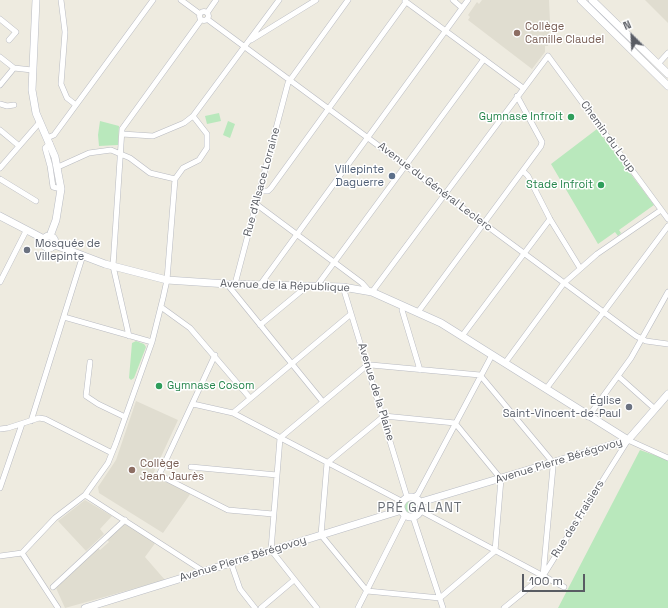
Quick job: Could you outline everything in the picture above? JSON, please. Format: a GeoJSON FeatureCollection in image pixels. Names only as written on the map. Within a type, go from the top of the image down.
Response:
{"type":"FeatureCollection","features":[{"type":"Feature","properties":{"kind":"street"},"geometry":{"type":"LineString","coordinates":[[0,216],[26,231],[47,238],[54,240],[55,244],[52,247],[47,248],[44,244],[47,238],[56,220],[61,189],[58,167],[33,100],[32,70],[36,0]]}},
{"type":"Feature","properties":{"kind":"street"},"geometry":{"type":"LineString","coordinates":[[62,0],[65,32],[61,84],[67,98],[76,105]]}},
{"type":"Feature","properties":{"kind":"street"},"geometry":{"type":"LineString","coordinates":[[61,189],[53,187],[50,166],[45,148],[48,141],[153,0]]}},
{"type":"Feature","properties":{"kind":"street"},"geometry":{"type":"LineString","coordinates":[[181,0],[200,17],[207,19],[207,13],[216,0]]}},
{"type":"Feature","properties":{"kind":"street"},"geometry":{"type":"LineString","coordinates":[[122,134],[153,136],[184,123],[193,116],[279,0]]}},
{"type":"Feature","properties":{"kind":"street"},"geometry":{"type":"LineString","coordinates":[[250,40],[316,0]]}},
{"type":"Feature","properties":{"kind":"street"},"geometry":{"type":"LineString","coordinates":[[290,80],[348,0]]}},
{"type":"Feature","properties":{"kind":"street"},"geometry":{"type":"LineString","coordinates":[[453,0],[462,8]]}},
{"type":"Feature","properties":{"kind":"street"},"geometry":{"type":"LineString","coordinates":[[260,285],[468,0]]}},
{"type":"Feature","properties":{"kind":"street"},"geometry":{"type":"LineString","coordinates":[[581,0],[668,86]]}},
{"type":"Feature","properties":{"kind":"street"},"geometry":{"type":"LineString","coordinates":[[592,0],[668,74]]}},
{"type":"Feature","properties":{"kind":"street"},"geometry":{"type":"LineString","coordinates":[[256,204],[362,283],[370,291],[523,88],[405,1],[271,188],[268,191],[260,191]]}},
{"type":"Feature","properties":{"kind":"street"},"geometry":{"type":"LineString","coordinates":[[129,336],[113,266],[123,127],[202,12],[207,13]]}},
{"type":"Feature","properties":{"kind":"street"},"geometry":{"type":"LineString","coordinates":[[0,19],[16,32],[9,40]]}},
{"type":"Feature","properties":{"kind":"street","name":"Avenue du Général Leclerc"},"geometry":{"type":"LineString","coordinates":[[207,19],[603,312],[642,339],[668,344]]}},
{"type":"Feature","properties":{"kind":"street"},"geometry":{"type":"LineString","coordinates":[[658,64],[668,53]]}},
{"type":"Feature","properties":{"kind":"street"},"geometry":{"type":"LineString","coordinates":[[0,56],[14,68],[32,70]]}},
{"type":"Feature","properties":{"kind":"street","name":"Chemin du Loup"},"geometry":{"type":"LineString","coordinates":[[523,88],[548,56],[668,219]]}},
{"type":"Feature","properties":{"kind":"street"},"geometry":{"type":"LineString","coordinates":[[316,287],[484,59]]}},
{"type":"Feature","properties":{"kind":"street"},"geometry":{"type":"LineString","coordinates":[[0,85],[14,68]]}},
{"type":"Feature","properties":{"kind":"street","name":"Rue d'Alsace Lorraine"},"geometry":{"type":"LineString","coordinates":[[235,284],[290,80]]}},
{"type":"Feature","properties":{"kind":"street"},"geometry":{"type":"LineString","coordinates":[[418,312],[541,146],[542,142],[517,96]]}},
{"type":"Feature","properties":{"kind":"street"},"geometry":{"type":"LineString","coordinates":[[0,104],[7,106],[14,105]]}},
{"type":"Feature","properties":{"kind":"street"},"geometry":{"type":"LineString","coordinates":[[0,556],[22,553],[55,518],[85,495],[112,453],[152,342],[161,307],[167,280],[175,179],[183,168],[199,160],[207,148],[207,134],[193,116]]}},
{"type":"Feature","properties":{"kind":"street"},"geometry":{"type":"LineString","coordinates":[[0,168],[18,145],[40,122]]}},
{"type":"Feature","properties":{"kind":"street"},"geometry":{"type":"LineString","coordinates":[[0,130],[18,145]]}},
{"type":"Feature","properties":{"kind":"street"},"geometry":{"type":"LineString","coordinates":[[58,167],[96,150],[115,151],[150,173],[175,179]]}},
{"type":"Feature","properties":{"kind":"street"},"geometry":{"type":"LineString","coordinates":[[523,171],[528,176],[550,219],[580,268]]}},
{"type":"Feature","properties":{"kind":"street"},"geometry":{"type":"LineString","coordinates":[[0,179],[36,201]]}},
{"type":"Feature","properties":{"kind":"street"},"geometry":{"type":"LineString","coordinates":[[505,363],[564,282],[596,254],[661,210]]}},
{"type":"Feature","properties":{"kind":"street"},"geometry":{"type":"LineString","coordinates":[[462,336],[550,219]]}},
{"type":"Feature","properties":{"kind":"street"},"geometry":{"type":"LineString","coordinates":[[546,389],[668,226]]}},
{"type":"Feature","properties":{"kind":"street"},"geometry":{"type":"LineString","coordinates":[[0,282],[26,231]]}},
{"type":"Feature","properties":{"kind":"street","name":"Avenue de la République"},"geometry":{"type":"LineString","coordinates":[[55,244],[113,266],[167,280],[227,284],[343,287],[370,291],[441,323],[616,434],[628,440]]}},
{"type":"Feature","properties":{"kind":"street"},"geometry":{"type":"LineString","coordinates":[[32,420],[83,255]]}},
{"type":"Feature","properties":{"kind":"street"},"geometry":{"type":"LineString","coordinates":[[227,284],[323,402]]}},
{"type":"Feature","properties":{"kind":"street"},"geometry":{"type":"LineString","coordinates":[[260,325],[306,287]]}},
{"type":"Feature","properties":{"kind":"street","name":"Avenue de la Plaine"},"geometry":{"type":"LineString","coordinates":[[343,287],[384,416],[408,498]]}},
{"type":"Feature","properties":{"kind":"street"},"geometry":{"type":"LineString","coordinates":[[588,416],[618,376],[642,339],[668,292]]}},
{"type":"Feature","properties":{"kind":"street"},"geometry":{"type":"LineString","coordinates":[[403,306],[402,310],[420,370]]}},
{"type":"Feature","properties":{"kind":"street"},"geometry":{"type":"LineString","coordinates":[[161,307],[190,328],[215,355],[250,398]]}},
{"type":"Feature","properties":{"kind":"street"},"geometry":{"type":"LineString","coordinates":[[233,413],[351,314]]}},
{"type":"Feature","properties":{"kind":"street"},"geometry":{"type":"LineString","coordinates":[[64,317],[152,342]]}},
{"type":"Feature","properties":{"kind":"street"},"geometry":{"type":"LineString","coordinates":[[215,355],[159,475],[228,510],[273,514]]}},
{"type":"Feature","properties":{"kind":"street"},"geometry":{"type":"LineString","coordinates":[[408,498],[418,494],[492,355]]}},
{"type":"Feature","properties":{"kind":"street"},"geometry":{"type":"LineString","coordinates":[[90,362],[86,396],[98,404],[125,417]]}},
{"type":"Feature","properties":{"kind":"street"},"geometry":{"type":"LineString","coordinates":[[317,608],[271,550],[280,438],[368,366],[480,375],[552,463],[553,468],[543,576]]}},
{"type":"Feature","properties":{"kind":"street"},"geometry":{"type":"LineString","coordinates":[[618,376],[655,409]]}},
{"type":"Feature","properties":{"kind":"street"},"geometry":{"type":"LineString","coordinates":[[668,394],[628,440],[668,458]]}},
{"type":"Feature","properties":{"kind":"street"},"geometry":{"type":"LineString","coordinates":[[193,404],[233,413],[327,462],[408,498],[421,502],[421,511]]}},
{"type":"Feature","properties":{"kind":"street"},"geometry":{"type":"LineString","coordinates":[[384,416],[455,423],[501,479],[495,551],[440,598],[367,591],[321,535],[327,462],[384,416]]}},
{"type":"Feature","properties":{"kind":"street"},"geometry":{"type":"LineString","coordinates":[[0,429],[42,418],[51,420],[112,453]]}},
{"type":"Feature","properties":{"kind":"street"},"geometry":{"type":"LineString","coordinates":[[0,488],[22,424]]}},
{"type":"Feature","properties":{"kind":"street"},"geometry":{"type":"LineString","coordinates":[[612,444],[616,434]]}},
{"type":"Feature","properties":{"kind":"street","name":"Avenue Pierre Bérégovoy"},"geometry":{"type":"LineString","coordinates":[[421,502],[628,440]]}},
{"type":"Feature","properties":{"kind":"street","name":"Rue des Fraisiers"},"geometry":{"type":"LineString","coordinates":[[504,608],[543,576],[628,440]]}},
{"type":"Feature","properties":{"kind":"street"},"geometry":{"type":"LineString","coordinates":[[191,467],[277,475]]}},
{"type":"Feature","properties":{"kind":"street"},"geometry":{"type":"LineString","coordinates":[[85,495],[203,571]]}},
{"type":"Feature","properties":{"kind":"street"},"geometry":{"type":"LineString","coordinates":[[358,608],[404,512],[408,498]]}},
{"type":"Feature","properties":{"kind":"street"},"geometry":{"type":"LineString","coordinates":[[421,511],[564,587]]}},
{"type":"Feature","properties":{"kind":"street"},"geometry":{"type":"LineString","coordinates":[[413,517],[421,511]]}},
{"type":"Feature","properties":{"kind":"street"},"geometry":{"type":"LineString","coordinates":[[404,512],[413,517],[443,608]]}},
{"type":"Feature","properties":{"kind":"street","name":"Avenue Pierre Bérégovoy"},"geometry":{"type":"LineString","coordinates":[[85,608],[271,550],[404,512]]}},
{"type":"Feature","properties":{"kind":"street"},"geometry":{"type":"LineString","coordinates":[[53,587],[125,520]]}},
{"type":"Feature","properties":{"kind":"street"},"geometry":{"type":"LineString","coordinates":[[22,553],[58,608]]}},
{"type":"Feature","properties":{"kind":"street"},"geometry":{"type":"LineString","coordinates":[[231,563],[240,589],[255,608]]}},
{"type":"Feature","properties":{"kind":"street"},"geometry":{"type":"LineString","coordinates":[[261,608],[294,580]]}},
{"type":"Feature","properties":{"kind":"shaded area","name":"Collège Camille Claudel"},"geometry":{"type":"Polygon","coordinates":[[[482,0],[549,0],[550,22],[548,46],[545,46],[545,52],[532,69],[468,20],[470,17],[468,15],[477,2],[479,4],[482,0]]]}},
{"type":"Feature","properties":{"kind":"shaded area"},"geometry":{"type":"Polygon","coordinates":[[[645,0],[668,0],[668,23],[645,0]]]}},
{"type":"Feature","properties":{"kind":"shaded area","name":"Collège Jean Jaurès"},"geometry":{"type":"Polygon","coordinates":[[[136,401],[178,420],[153,474],[191,493],[163,533],[99,493],[98,487],[116,460],[136,401]]]}},
{"type":"Feature","properties":{"kind":"shaded area"},"geometry":{"type":"Polygon","coordinates":[[[85,500],[112,516],[100,529],[104,534],[86,551],[58,521],[85,500]]]}},
{"type":"Feature","properties":{"kind":"shaded area"},"geometry":{"type":"Polygon","coordinates":[[[123,525],[127,525],[156,542],[145,557],[165,580],[65,608],[56,588],[98,548],[100,550],[109,542],[107,540],[123,525]]]}},
{"type":"Feature","properties":{"kind":"green space"},"geometry":{"type":"Polygon","coordinates":[[[219,113],[221,121],[207,124],[205,116],[219,113]]]}},
{"type":"Feature","properties":{"kind":"green space"},"geometry":{"type":"Polygon","coordinates":[[[100,121],[119,126],[118,145],[99,146],[98,135],[100,121]]]}},
{"type":"Feature","properties":{"kind":"green space"},"geometry":{"type":"Polygon","coordinates":[[[228,121],[235,124],[230,138],[223,135],[228,121]]]}},
{"type":"Feature","properties":{"kind":"green space","name":"Stade Infroit"},"geometry":{"type":"Polygon","coordinates":[[[597,129],[654,205],[619,230],[621,233],[618,236],[615,232],[598,244],[551,164],[597,129]]]}},
{"type":"Feature","properties":{"kind":"green space"},"geometry":{"type":"Polygon","coordinates":[[[136,341],[144,344],[146,347],[134,378],[131,380],[129,378],[132,343],[136,341]]]}},
{"type":"Feature","properties":{"kind":"green space"},"geometry":{"type":"Polygon","coordinates":[[[640,450],[668,460],[668,608],[558,608],[640,450]]]}},
{"type":"Feature","properties":{"kind":"green space"},"geometry":{"type":"Polygon","coordinates":[[[413,501],[416,502],[416,512],[409,513],[406,512],[405,505],[406,502],[413,501]]]}},
{"type":"Feature","properties":{"kind":"place","name":"Collège Camille Claudel"},"geometry":{"type":"Point","coordinates":[517,33]}},
{"type":"Feature","properties":{"kind":"place","name":"Gymnase Infroit"},"geometry":{"type":"Point","coordinates":[571,117]}},
{"type":"Feature","properties":{"kind":"place","name":"Villepinte Daguerre"},"geometry":{"type":"Point","coordinates":[392,176]}},
{"type":"Feature","properties":{"kind":"place","name":"Stade Infroit"},"geometry":{"type":"Point","coordinates":[601,185]}},
{"type":"Feature","properties":{"kind":"place","name":"Mosquée de Villepinte"},"geometry":{"type":"Point","coordinates":[27,250]}},
{"type":"Feature","properties":{"kind":"place","name":"Gymnase Cosom"},"geometry":{"type":"Point","coordinates":[159,386]}},
{"type":"Feature","properties":{"kind":"place","name":"Église Saint-Vincent-de-Paul"},"geometry":{"type":"Point","coordinates":[629,407]}},
{"type":"Feature","properties":{"kind":"place","name":"Collège Jean Jaurès"},"geometry":{"type":"Point","coordinates":[132,470]}},
{"type":"Feature","properties":{"kind":"district","name":"PRÉ GALANT"},"geometry":{"type":"Point","coordinates":[420,508]}}]}
